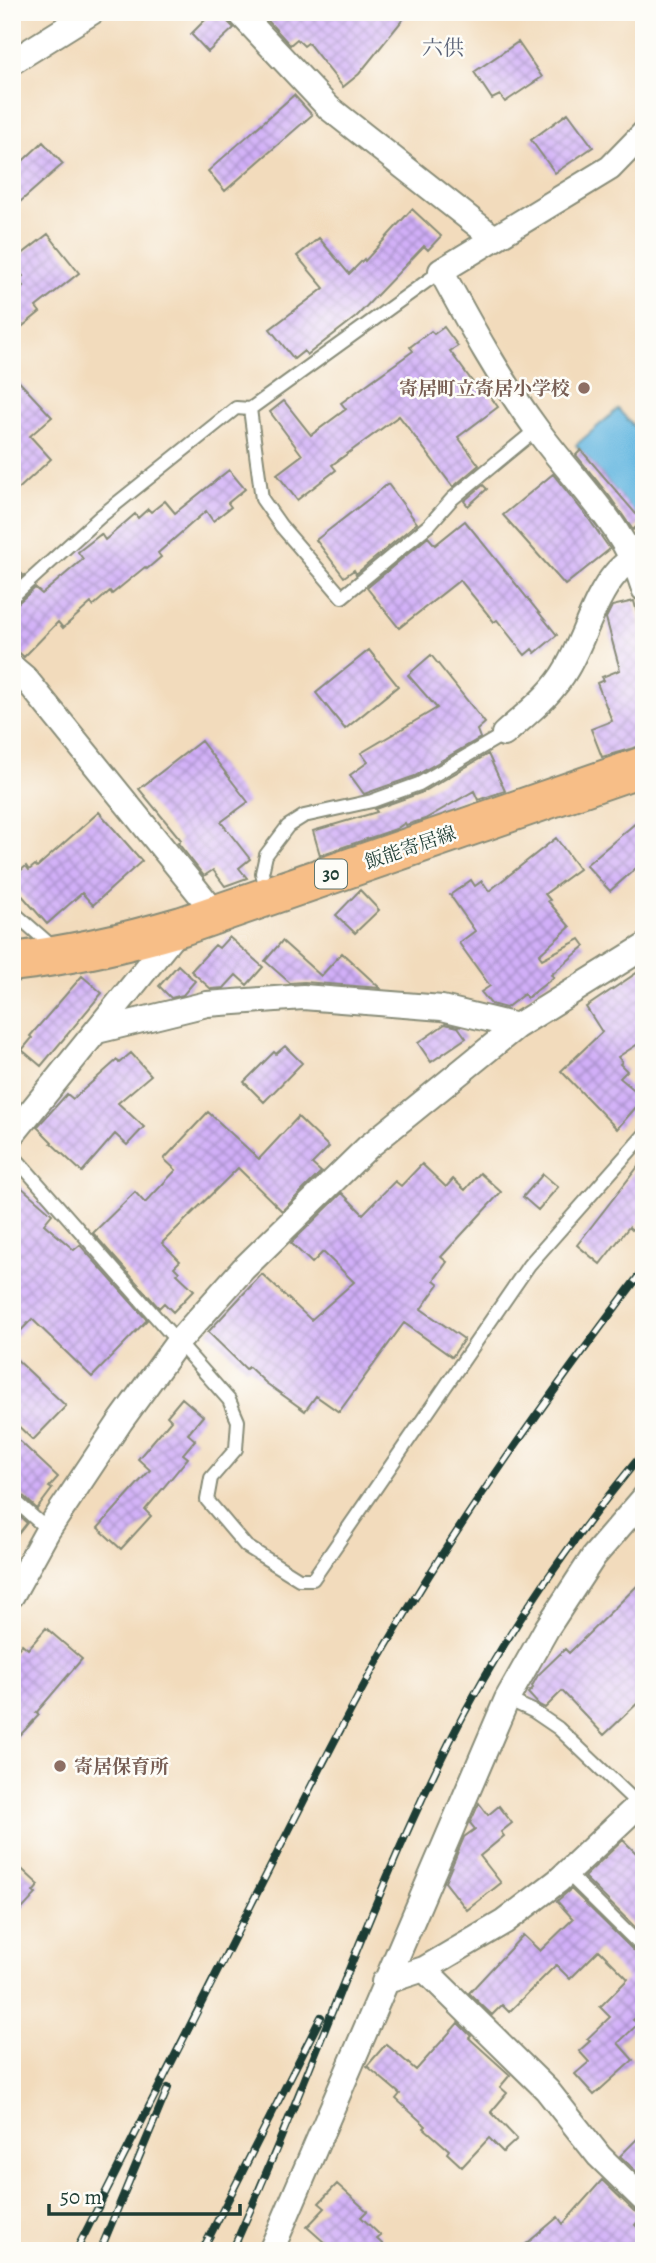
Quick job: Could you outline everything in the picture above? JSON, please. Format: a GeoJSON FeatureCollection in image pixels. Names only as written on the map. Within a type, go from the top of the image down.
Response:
{"type":"FeatureCollection","features":[{"type":"Feature","properties":{"kind":"main road","name":"飯能寄居線"},"geometry":{"type":"LineString","coordinates":[[12,962],[63,956],[121,944],[199,920],[644,766]]}},
{"type":"Feature","properties":{"kind":"street"},"geometry":{"type":"LineString","coordinates":[[12,62],[92,12]]}},
{"type":"Feature","properties":{"kind":"street"},"geometry":{"type":"LineString","coordinates":[[239,12],[329,108],[494,238]]}},
{"type":"Feature","properties":{"kind":"street"},"geometry":{"type":"LineString","coordinates":[[644,133],[610,168],[442,271],[470,325],[537,429],[618,533],[632,558],[644,589]]}},
{"type":"Feature","properties":{"kind":"street"},"geometry":{"type":"LineString","coordinates":[[504,734],[547,696],[558,682],[606,589],[616,573],[632,558]]}},
{"type":"Feature","properties":{"kind":"street"},"geometry":{"type":"LineString","coordinates":[[12,667],[25,678],[199,920],[23,1112],[12,1135]]}},
{"type":"Feature","properties":{"kind":"street"},"geometry":{"type":"LineString","coordinates":[[12,1595],[48,1530],[120,1422],[178,1342],[243,1269],[368,1147],[517,1026],[644,947]]}},
{"type":"Feature","properties":{"kind":"street"},"geometry":{"type":"LineString","coordinates":[[97,1031],[208,1004],[303,996],[442,1008],[517,1026]]}},
{"type":"Feature","properties":{"kind":"street"},"geometry":{"type":"LineString","coordinates":[[274,2249],[384,1982],[507,1699],[547,1628],[594,1556],[644,1498]]}},
{"type":"Feature","properties":{"kind":"street"},"geometry":{"type":"LineString","coordinates":[[384,1982],[424,1969],[504,1922],[566,1873],[642,1805]]}},
{"type":"Feature","properties":{"kind":"street"},"geometry":{"type":"LineString","coordinates":[[424,1969],[547,2090],[599,2156],[644,2200]]}},
{"type":"Feature","properties":{"kind":"lane"},"geometry":{"type":"LineString","coordinates":[[12,597],[102,516],[236,408],[250,409],[442,271]]}},
{"type":"Feature","properties":{"kind":"lane"},"geometry":{"type":"LineString","coordinates":[[250,409],[262,499],[281,526],[342,597],[429,525],[452,499],[537,429]]}},
{"type":"Feature","properties":{"kind":"lane"},"geometry":{"type":"LineString","coordinates":[[268,896],[262,873],[265,855],[288,826],[304,816],[372,801],[419,784],[504,734]]}},
{"type":"Feature","properties":{"kind":"lane"},"geometry":{"type":"LineString","coordinates":[[12,911],[63,956]]}},
{"type":"Feature","properties":{"kind":"lane"},"geometry":{"type":"LineString","coordinates":[[12,1154],[229,1401],[238,1420],[236,1449],[211,1478],[207,1500],[246,1546],[299,1579],[313,1579],[529,1265],[644,1135]]}},
{"type":"Feature","properties":{"kind":"lane"},"geometry":{"type":"LineString","coordinates":[[12,1499],[48,1530]]}},
{"type":"Feature","properties":{"kind":"lane"},"geometry":{"type":"LineString","coordinates":[[507,1699],[533,1711],[558,1728],[642,1805]]}},
{"type":"Feature","properties":{"kind":"lane"},"geometry":{"type":"LineString","coordinates":[[566,1873],[644,1949]]}},
{"type":"Feature","properties":{"kind":"water"},"geometry":{"type":"Polygon","coordinates":[[[618,409],[644,438],[644,510],[637,516],[576,445],[618,409]]]}},
{"type":"Feature","properties":{"kind":"building"},"geometry":{"type":"Polygon","coordinates":[[[213,12],[225,12],[228,22],[234,28],[208,52],[191,34],[213,12]]]}},
{"type":"Feature","properties":{"kind":"building"},"geometry":{"type":"Polygon","coordinates":[[[260,12],[409,12],[359,74],[343,87],[308,43],[304,46],[297,39],[290,45],[260,12]]]}},
{"type":"Feature","properties":{"kind":"building"},"geometry":{"type":"Polygon","coordinates":[[[518,42],[542,77],[505,102],[500,95],[492,99],[474,72],[518,42]]]}},
{"type":"Feature","properties":{"kind":"building"},"geometry":{"type":"Polygon","coordinates":[[[294,95],[312,115],[225,191],[208,171],[294,95]]]}},
{"type":"Feature","properties":{"kind":"building"},"geometry":{"type":"Polygon","coordinates":[[[568,113],[593,147],[555,173],[531,140],[568,113]]]}},
{"type":"Feature","properties":{"kind":"building"},"geometry":{"type":"Polygon","coordinates":[[[43,142],[63,164],[12,209],[12,171],[43,142]]]}},
{"type":"Feature","properties":{"kind":"building"},"geometry":{"type":"Polygon","coordinates":[[[412,209],[441,236],[428,250],[424,246],[356,317],[307,355],[304,351],[294,359],[270,329],[324,288],[297,256],[319,238],[349,274],[364,259],[365,261],[412,209]]]}},
{"type":"Feature","properties":{"kind":"building"},"geometry":{"type":"Polygon","coordinates":[[[48,234],[79,273],[36,307],[40,312],[12,335],[12,297],[24,287],[18,280],[23,276],[12,262],[48,234]]]}},
{"type":"Feature","properties":{"kind":"building"},"geometry":{"type":"Polygon","coordinates":[[[444,327],[458,346],[450,351],[477,388],[482,385],[498,407],[458,437],[479,465],[453,487],[399,416],[332,465],[336,470],[297,500],[277,474],[302,455],[270,412],[284,401],[311,435],[346,409],[341,403],[413,351],[410,347],[431,331],[434,334],[444,327]]]}},
{"type":"Feature","properties":{"kind":"building"},"geometry":{"type":"Polygon","coordinates":[[[12,374],[52,417],[30,436],[51,459],[12,495],[12,374]]]}},
{"type":"Feature","properties":{"kind":"building"},"geometry":{"type":"Polygon","coordinates":[[[581,450],[642,521],[633,530],[576,455],[581,450]]]}},
{"type":"Feature","properties":{"kind":"building"},"geometry":{"type":"Polygon","coordinates":[[[229,470],[245,489],[228,503],[231,507],[213,521],[206,511],[158,553],[161,557],[147,569],[145,567],[93,606],[91,603],[63,628],[58,622],[24,657],[12,646],[12,606],[35,588],[42,594],[83,559],[78,552],[101,534],[105,540],[135,514],[138,518],[148,509],[151,512],[165,501],[175,513],[229,470]]]}},
{"type":"Feature","properties":{"kind":"building"},"geometry":{"type":"Polygon","coordinates":[[[553,474],[610,549],[565,585],[503,515],[553,474]]]}},
{"type":"Feature","properties":{"kind":"building"},"geometry":{"type":"Polygon","coordinates":[[[388,484],[417,523],[356,574],[354,570],[344,577],[316,540],[388,484]]]}},
{"type":"Feature","properties":{"kind":"building"},"geometry":{"type":"Polygon","coordinates":[[[483,485],[487,489],[468,506],[464,501],[483,485]]]}},
{"type":"Feature","properties":{"kind":"building"},"geometry":{"type":"Polygon","coordinates":[[[465,521],[557,635],[535,653],[532,649],[525,655],[460,580],[399,628],[367,588],[428,537],[435,545],[465,521]]]}},
{"type":"Feature","properties":{"kind":"building"},"geometry":{"type":"Polygon","coordinates":[[[12,565],[23,575],[12,585],[12,565]]]}},
{"type":"Feature","properties":{"kind":"building"},"geometry":{"type":"Polygon","coordinates":[[[634,601],[644,640],[644,745],[602,757],[591,729],[612,721],[597,683],[604,680],[602,677],[620,670],[606,618],[612,606],[634,601]]]}},
{"type":"Feature","properties":{"kind":"building"},"geometry":{"type":"Polygon","coordinates":[[[369,650],[398,686],[345,729],[316,693],[369,650]]]}},
{"type":"Feature","properties":{"kind":"building"},"geometry":{"type":"Polygon","coordinates":[[[431,655],[485,723],[477,730],[480,738],[415,776],[364,794],[350,775],[368,762],[361,753],[437,708],[408,675],[431,655]]]}},
{"type":"Feature","properties":{"kind":"building"},"geometry":{"type":"Polygon","coordinates":[[[201,741],[248,802],[221,822],[250,859],[239,868],[247,878],[225,886],[213,870],[204,876],[178,843],[181,840],[139,789],[201,741]]]}},
{"type":"Feature","properties":{"kind":"building"},"geometry":{"type":"Polygon","coordinates":[[[488,754],[505,791],[478,800],[474,791],[425,819],[406,825],[405,823],[396,829],[320,855],[313,831],[377,812],[375,809],[423,792],[488,754]]]}},
{"type":"Feature","properties":{"kind":"building"},"geometry":{"type":"Polygon","coordinates":[[[99,812],[142,861],[93,905],[82,893],[47,924],[12,884],[12,878],[26,866],[29,870],[35,865],[37,867],[99,812]]]}},
{"type":"Feature","properties":{"kind":"building"},"geometry":{"type":"Polygon","coordinates":[[[644,816],[644,861],[610,891],[586,865],[644,816]]]}},
{"type":"Feature","properties":{"kind":"building"},"geometry":{"type":"Polygon","coordinates":[[[556,838],[579,869],[545,894],[570,927],[539,955],[542,959],[580,939],[585,946],[551,975],[554,977],[527,998],[524,994],[506,1008],[491,1004],[481,992],[490,986],[459,943],[475,931],[450,895],[471,880],[475,886],[482,881],[489,891],[556,838]]]}},
{"type":"Feature","properties":{"kind":"building"},"geometry":{"type":"Polygon","coordinates":[[[360,890],[379,910],[355,933],[336,915],[360,890]]]}},
{"type":"Feature","properties":{"kind":"building"},"geometry":{"type":"Polygon","coordinates":[[[229,937],[263,967],[247,985],[236,975],[224,988],[211,989],[191,971],[215,945],[219,948],[229,937]]]}},
{"type":"Feature","properties":{"kind":"building"},"geometry":{"type":"Polygon","coordinates":[[[282,941],[321,976],[342,953],[380,988],[290,983],[265,961],[282,941]]]}},
{"type":"Feature","properties":{"kind":"building"},"geometry":{"type":"Polygon","coordinates":[[[178,965],[195,981],[183,995],[171,998],[159,986],[178,965]]]}},
{"type":"Feature","properties":{"kind":"building"},"geometry":{"type":"Polygon","coordinates":[[[644,968],[644,1040],[618,1057],[622,1062],[620,1064],[627,1071],[620,1078],[644,1098],[617,1129],[561,1071],[602,1032],[586,1007],[644,968]]]}},
{"type":"Feature","properties":{"kind":"building"},"geometry":{"type":"Polygon","coordinates":[[[82,976],[102,993],[41,1066],[22,1050],[32,1038],[30,1036],[82,976]]]}},
{"type":"Feature","properties":{"kind":"building"},"geometry":{"type":"Polygon","coordinates":[[[445,1024],[458,1027],[466,1038],[431,1062],[418,1043],[445,1024]]]}},
{"type":"Feature","properties":{"kind":"building"},"geometry":{"type":"Polygon","coordinates":[[[285,1046],[302,1063],[264,1102],[244,1082],[274,1052],[276,1054],[285,1046]]]}},
{"type":"Feature","properties":{"kind":"building"},"geometry":{"type":"Polygon","coordinates":[[[131,1053],[151,1075],[118,1103],[144,1127],[127,1145],[115,1134],[82,1172],[37,1127],[67,1094],[73,1099],[117,1060],[119,1063],[131,1053]]]}},
{"type":"Feature","properties":{"kind":"building"},"geometry":{"type":"Polygon","coordinates":[[[208,1112],[259,1159],[298,1117],[329,1147],[312,1164],[321,1172],[282,1211],[238,1168],[162,1243],[180,1261],[174,1267],[179,1272],[177,1274],[194,1290],[173,1312],[164,1303],[159,1308],[93,1233],[135,1192],[145,1203],[176,1170],[164,1159],[208,1112]]]}},
{"type":"Feature","properties":{"kind":"building"},"geometry":{"type":"Polygon","coordinates":[[[644,1159],[644,1215],[632,1230],[629,1227],[600,1264],[577,1245],[644,1159]]]}},
{"type":"Feature","properties":{"kind":"building"},"geometry":{"type":"Polygon","coordinates":[[[422,1164],[446,1187],[453,1179],[465,1190],[480,1173],[501,1192],[441,1257],[447,1262],[434,1280],[439,1284],[421,1309],[464,1339],[452,1357],[404,1323],[339,1412],[316,1396],[305,1411],[249,1367],[246,1369],[208,1332],[262,1274],[311,1320],[354,1282],[323,1252],[312,1263],[291,1243],[342,1193],[363,1214],[395,1181],[401,1186],[422,1164]]]}},
{"type":"Feature","properties":{"kind":"building"},"geometry":{"type":"Polygon","coordinates":[[[543,1174],[558,1187],[538,1210],[523,1197],[543,1174]]]}},
{"type":"Feature","properties":{"kind":"building"},"geometry":{"type":"Polygon","coordinates":[[[12,1179],[52,1214],[44,1224],[74,1250],[80,1245],[147,1320],[92,1377],[32,1319],[12,1340],[12,1179]]]}},
{"type":"Feature","properties":{"kind":"building"},"geometry":{"type":"Polygon","coordinates":[[[12,1355],[66,1406],[33,1440],[12,1420],[12,1355]]]}},
{"type":"Feature","properties":{"kind":"building"},"geometry":{"type":"Polygon","coordinates":[[[182,1398],[203,1416],[188,1434],[195,1440],[183,1454],[188,1458],[145,1510],[151,1516],[121,1549],[98,1528],[150,1470],[138,1459],[171,1420],[167,1416],[182,1398]]]}},
{"type":"Feature","properties":{"kind":"building"},"geometry":{"type":"Polygon","coordinates":[[[12,1434],[58,1477],[37,1509],[18,1491],[12,1489],[12,1434]]]}},
{"type":"Feature","properties":{"kind":"building"},"geometry":{"type":"Polygon","coordinates":[[[12,1510],[27,1523],[12,1542],[12,1510]]]}},
{"type":"Feature","properties":{"kind":"building"},"geometry":{"type":"Polygon","coordinates":[[[644,1579],[644,1697],[604,1735],[562,1691],[545,1708],[539,1705],[528,1693],[538,1675],[565,1649],[569,1653],[644,1579]]]}},
{"type":"Feature","properties":{"kind":"building"},"geometry":{"type":"Polygon","coordinates":[[[46,1628],[82,1659],[36,1713],[39,1715],[12,1744],[12,1656],[22,1644],[28,1649],[46,1628]]]}},
{"type":"Feature","properties":{"kind":"building"},"geometry":{"type":"Polygon","coordinates":[[[479,1803],[488,1815],[499,1806],[512,1823],[501,1832],[504,1836],[480,1856],[501,1883],[467,1910],[445,1882],[464,1837],[475,1829],[470,1823],[479,1803]]]}},
{"type":"Feature","properties":{"kind":"building"},"geometry":{"type":"Polygon","coordinates":[[[623,1840],[644,1861],[644,1936],[584,1877],[623,1840]]]}},
{"type":"Feature","properties":{"kind":"building"},"geometry":{"type":"Polygon","coordinates":[[[12,1860],[39,1885],[33,1892],[36,1894],[12,1920],[12,1860]]]}},
{"type":"Feature","properties":{"kind":"building"},"geometry":{"type":"Polygon","coordinates":[[[571,1889],[644,1958],[644,2009],[633,2020],[638,2024],[618,2043],[633,2060],[594,2095],[575,2074],[589,2062],[579,2051],[590,2041],[587,2039],[610,2017],[600,2007],[628,1979],[599,1950],[570,1979],[556,1965],[509,2012],[502,2005],[492,2015],[469,1993],[523,1935],[540,1951],[573,1919],[557,1901],[571,1889]]]}},
{"type":"Feature","properties":{"kind":"building"},"geometry":{"type":"Polygon","coordinates":[[[458,2023],[471,2036],[469,2038],[510,2075],[500,2087],[507,2093],[491,2112],[517,2139],[503,2152],[489,2138],[462,2167],[447,2153],[449,2150],[424,2128],[426,2126],[396,2099],[400,2094],[367,2066],[386,2044],[416,2070],[458,2023]]]}},
{"type":"Feature","properties":{"kind":"building"},"geometry":{"type":"Polygon","coordinates":[[[644,2132],[644,2179],[620,2156],[644,2132]]]}},
{"type":"Feature","properties":{"kind":"building"},"geometry":{"type":"Polygon","coordinates":[[[602,2180],[634,2211],[644,2214],[635,2225],[644,2233],[644,2251],[518,2251],[558,2217],[563,2224],[602,2180]]]}},
{"type":"Feature","properties":{"kind":"building"},"geometry":{"type":"Polygon","coordinates":[[[337,2184],[367,2211],[361,2217],[381,2236],[377,2239],[390,2251],[334,2251],[307,2227],[325,2208],[319,2203],[337,2184]]]}},
{"type":"Feature","properties":{"kind":"railway"},"geometry":{"type":"LineString","coordinates":[[76,2251],[319,1772],[386,1646],[509,1454],[644,1269]]}},
{"type":"Feature","properties":{"kind":"railway"},"geometry":{"type":"LineString","coordinates":[[232,2251],[392,1867],[470,1702],[515,1627],[564,1555],[644,1452]]}},
{"type":"Feature","properties":{"kind":"railway"},"geometry":{"type":"LineString","coordinates":[[202,2251],[321,2017]]}},
{"type":"Feature","properties":{"kind":"railway"},"geometry":{"type":"LineString","coordinates":[[100,2251],[168,2088]]}},
{"type":"Feature","properties":{"kind":"place","name":"寄居町立寄居小学校"},"geometry":{"type":"Point","coordinates":[584,388]}},
{"type":"Feature","properties":{"kind":"place","name":"寄居保育所"},"geometry":{"type":"Point","coordinates":[60,1766]}},
{"type":"Feature","properties":{"kind":"district","name":"六供"},"geometry":{"type":"Point","coordinates":[443,48]}}]}
